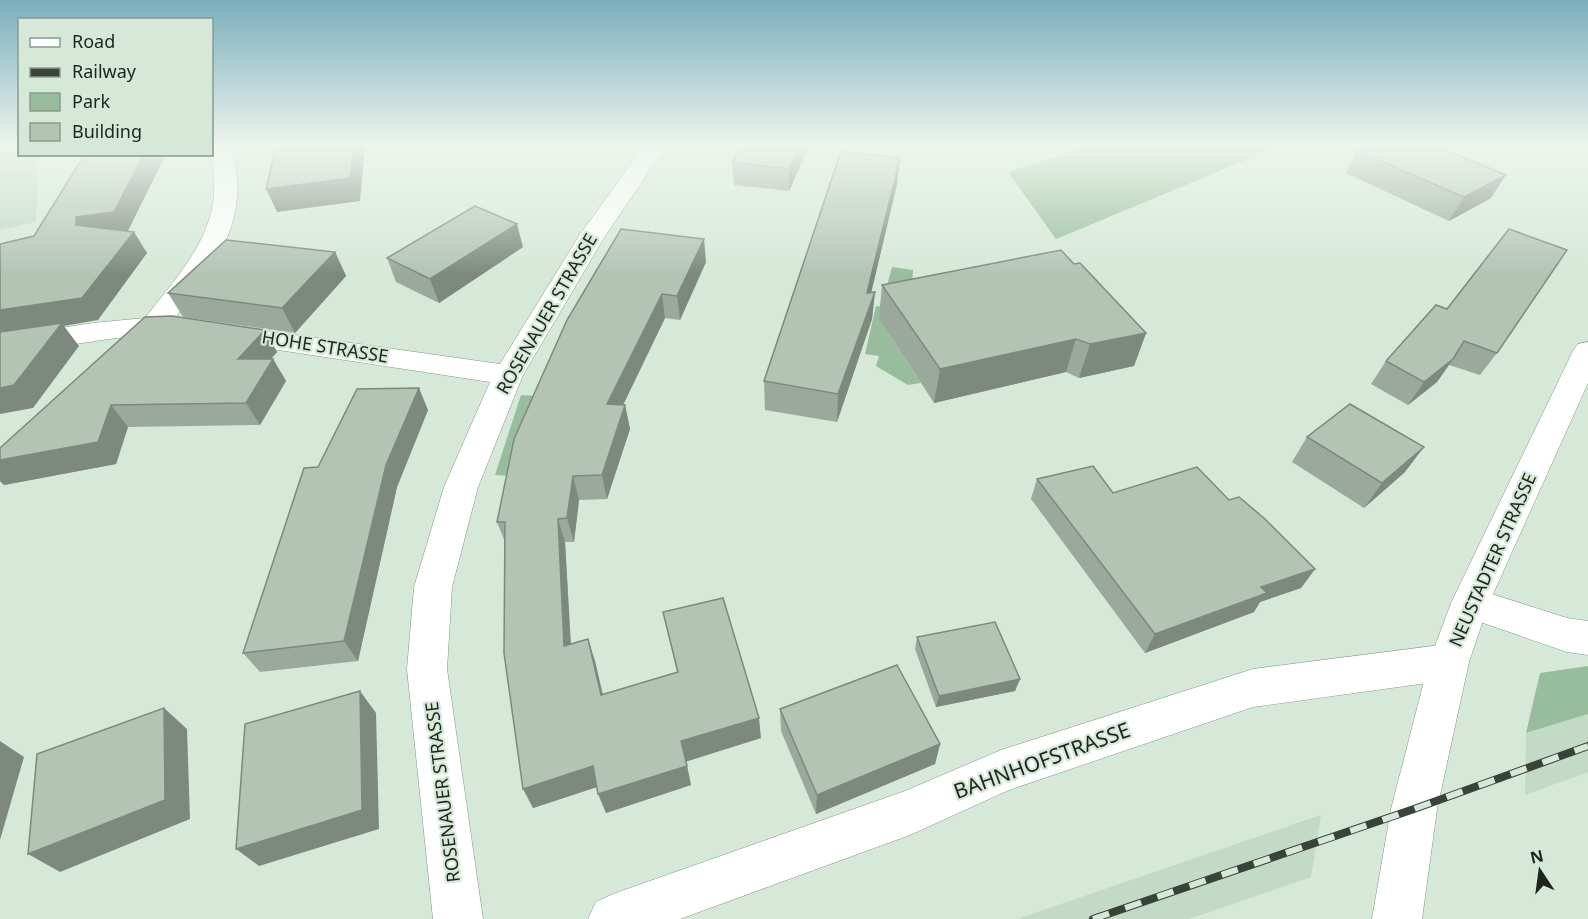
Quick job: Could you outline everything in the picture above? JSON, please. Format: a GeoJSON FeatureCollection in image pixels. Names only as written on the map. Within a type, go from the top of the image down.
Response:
{"type":"FeatureCollection","features":[{"type":"Feature","properties":{"kind":"street"},"geometry":{"type":"LineString","coordinates":[[155,325],[200,263],[217,229],[226,200],[225,189]]}},
{"type":"Feature","properties":{"kind":"street","name":"ROSENAUER STRASSE"},"geometry":{"type":"LineString","coordinates":[[458,919],[428,669],[433,587],[461,487],[508,375],[592,236],[625,189]]}},
{"type":"Feature","properties":{"kind":"street","name":"HOHE STRASSE"},"geometry":{"type":"LineString","coordinates":[[0,346],[155,325],[186,327],[508,375]]}},
{"type":"Feature","properties":{"kind":"street","name":"NEUSTADTER STRASSE"},"geometry":{"type":"LineString","coordinates":[[1397,919],[1414,809],[1449,662],[1470,603],[1588,351]]}},
{"type":"Feature","properties":{"kind":"street"},"geometry":{"type":"LineString","coordinates":[[1470,603],[1567,635],[1588,638]]}},
{"type":"Feature","properties":{"kind":"street","name":"BAHNHOFSTRASSE"},"geometry":{"type":"LineString","coordinates":[[613,919],[910,812],[1001,771],[1253,688],[1449,662]]}},
{"type":"Feature","properties":{"kind":"shaded area"},"geometry":{"type":"Polygon","coordinates":[[[0,189],[37,189],[36,222],[0,230],[0,189]]]}},
{"type":"Feature","properties":{"kind":"shaded area"},"geometry":{"type":"Polygon","coordinates":[[[1588,714],[1588,772],[1525,795],[1526,733],[1588,714]]]}},
{"type":"Feature","properties":{"kind":"shaded area"},"geometry":{"type":"Polygon","coordinates":[[[1321,815],[1311,877],[1189,919],[1017,919],[1321,815]]]}},
{"type":"Feature","properties":{"kind":"green space"},"geometry":{"type":"Polygon","coordinates":[[[1020,189],[1177,189],[1056,239],[1020,189]]]}},
{"type":"Feature","properties":{"kind":"green space"},"geometry":{"type":"Polygon","coordinates":[[[892,267],[913,270],[912,286],[890,335],[921,383],[908,385],[876,366],[879,356],[865,354],[876,306],[892,308],[885,293],[892,267]]]}},
{"type":"Feature","properties":{"kind":"green space"},"geometry":{"type":"Polygon","coordinates":[[[521,395],[550,397],[528,447],[622,454],[606,480],[495,475],[521,395]]]}},
{"type":"Feature","properties":{"kind":"green space"},"geometry":{"type":"Polygon","coordinates":[[[1588,666],[1588,714],[1526,733],[1540,673],[1588,666]]]}},
{"type":"Feature","properties":{"kind":"building"},"geometry":{"type":"Polygon","coordinates":[[[63,189],[126,189],[114,212],[76,217],[76,225],[134,232],[82,298],[0,310],[0,244],[34,236],[63,189]]]}},
{"type":"Feature","properties":{"kind":"building"},"geometry":{"type":"Polygon","coordinates":[[[828,189],[892,189],[867,293],[875,292],[838,394],[764,381],[828,189]]]}},
{"type":"Feature","properties":{"kind":"building"},"geometry":{"type":"Polygon","coordinates":[[[1445,189],[1479,189],[1464,197],[1445,189]]]}},
{"type":"Feature","properties":{"kind":"building"},"geometry":{"type":"Polygon","coordinates":[[[475,206],[517,224],[430,279],[387,258],[475,206]]]}},
{"type":"Feature","properties":{"kind":"building"},"geometry":{"type":"Polygon","coordinates":[[[621,229],[704,239],[677,296],[662,294],[607,404],[625,405],[602,475],[573,476],[567,518],[558,519],[564,646],[588,639],[601,695],[678,672],[663,612],[723,598],[759,718],[681,741],[687,766],[598,794],[593,766],[523,789],[504,653],[505,522],[497,522],[514,439],[567,320],[621,229]]]}},
{"type":"Feature","properties":{"kind":"building"},"geometry":{"type":"Polygon","coordinates":[[[1509,229],[1567,250],[1497,353],[1464,341],[1453,359],[1424,382],[1386,361],[1436,305],[1447,309],[1509,229]]]}},
{"type":"Feature","properties":{"kind":"building"},"geometry":{"type":"Polygon","coordinates":[[[226,240],[335,252],[282,308],[168,293],[226,240]]]}},
{"type":"Feature","properties":{"kind":"building"},"geometry":{"type":"Polygon","coordinates":[[[1061,250],[1074,264],[1080,263],[1146,333],[1090,344],[1076,339],[940,369],[882,285],[1061,250]]]}},
{"type":"Feature","properties":{"kind":"building"},"geometry":{"type":"Polygon","coordinates":[[[172,316],[265,330],[238,359],[273,359],[246,403],[111,405],[98,442],[0,460],[0,448],[145,317],[172,316]]]}},
{"type":"Feature","properties":{"kind":"building"},"geometry":{"type":"Polygon","coordinates":[[[62,323],[14,385],[0,388],[0,332],[62,323]]]}},
{"type":"Feature","properties":{"kind":"building"},"geometry":{"type":"Polygon","coordinates":[[[419,388],[386,465],[344,641],[243,653],[304,468],[318,467],[357,389],[419,388]]]}},
{"type":"Feature","properties":{"kind":"building"},"geometry":{"type":"Polygon","coordinates":[[[1350,404],[1424,447],[1382,483],[1307,437],[1350,404]]]}},
{"type":"Feature","properties":{"kind":"building"},"geometry":{"type":"Polygon","coordinates":[[[1093,466],[1113,493],[1197,467],[1229,500],[1239,497],[1265,519],[1315,569],[1261,587],[1267,593],[1155,634],[1037,479],[1093,466]]]}},
{"type":"Feature","properties":{"kind":"building"},"geometry":{"type":"Polygon","coordinates":[[[995,622],[1020,679],[939,696],[917,637],[995,622]]]}},
{"type":"Feature","properties":{"kind":"building"},"geometry":{"type":"Polygon","coordinates":[[[897,665],[940,744],[817,795],[780,709],[897,665]]]}},
{"type":"Feature","properties":{"kind":"building"},"geometry":{"type":"Polygon","coordinates":[[[360,691],[362,810],[236,849],[245,724],[360,691]]]}},
{"type":"Feature","properties":{"kind":"building"},"geometry":{"type":"Polygon","coordinates":[[[164,708],[165,800],[28,854],[37,754],[164,708]]]}},
{"type":"Feature","properties":{"kind":"railway"},"geometry":{"type":"LineString","coordinates":[[1093,919],[1414,809],[1588,746]]}}]}
